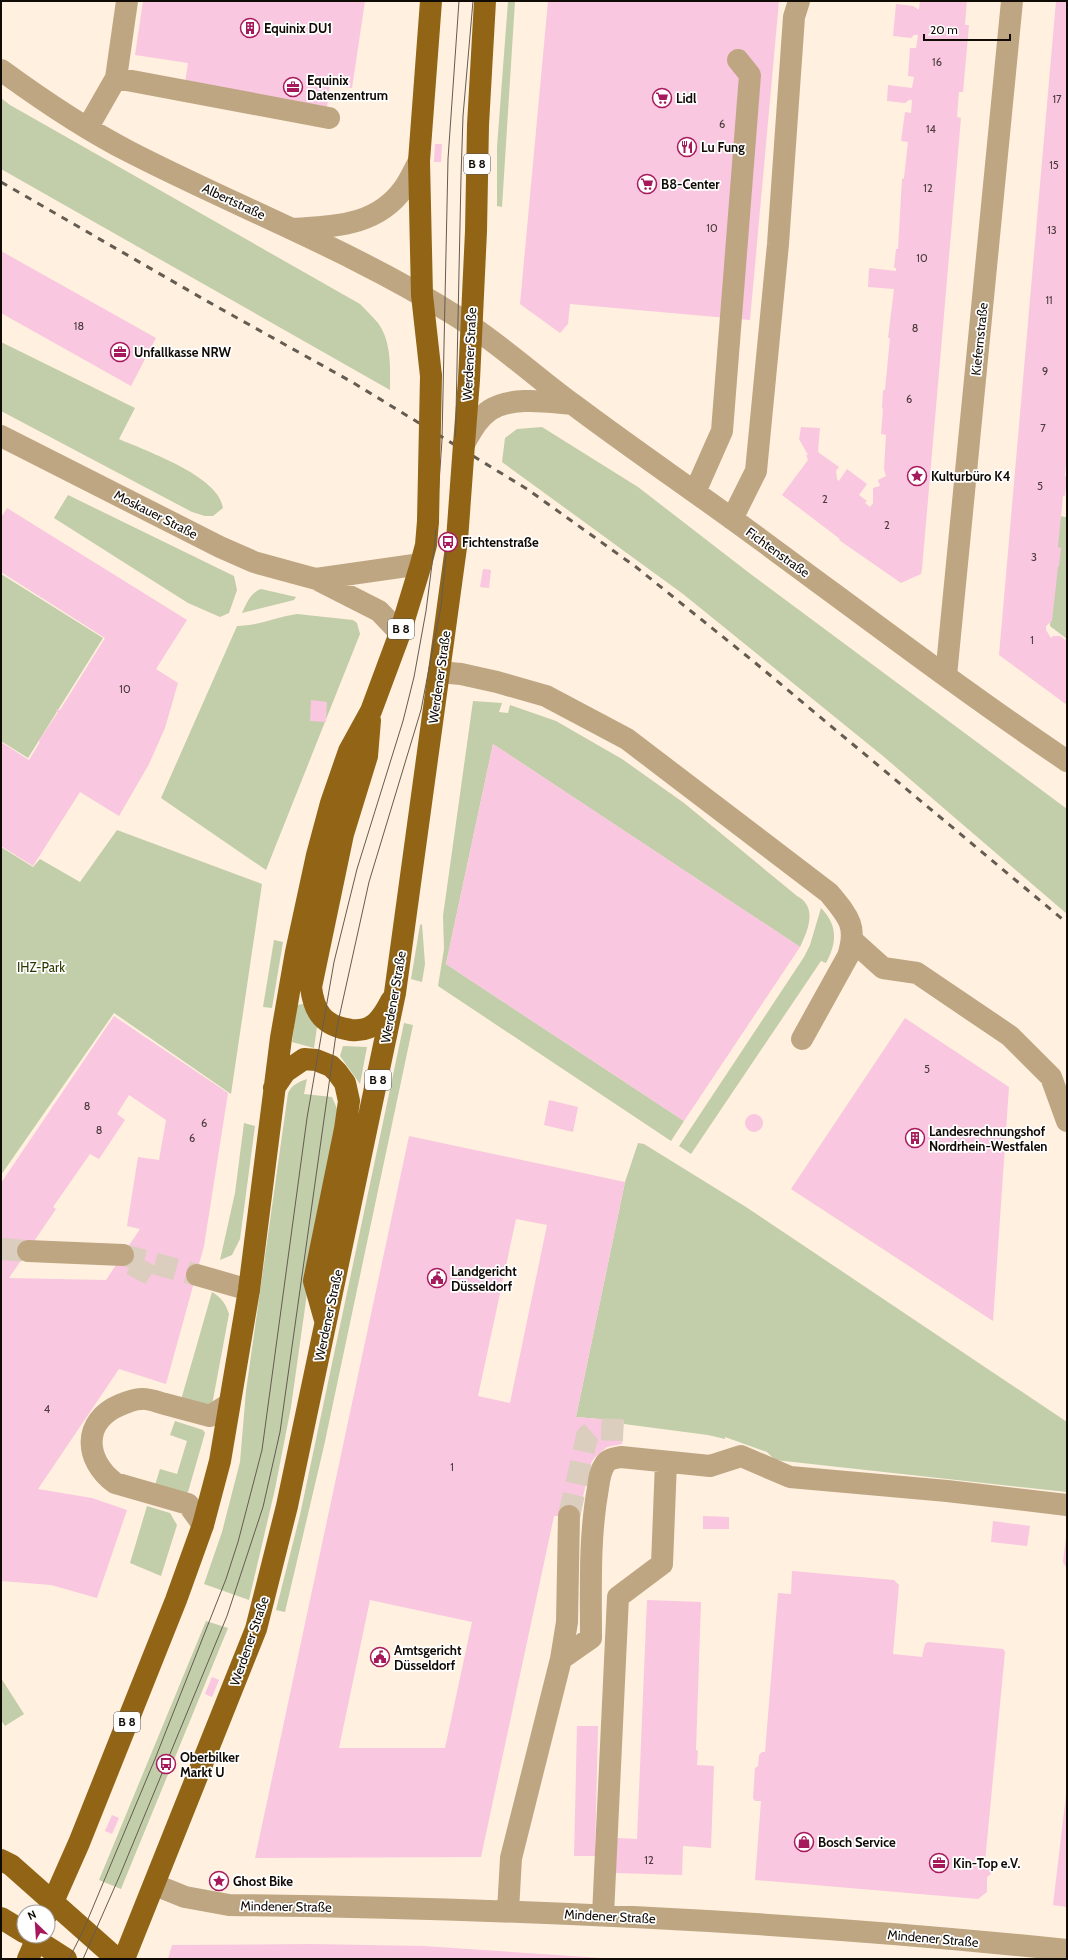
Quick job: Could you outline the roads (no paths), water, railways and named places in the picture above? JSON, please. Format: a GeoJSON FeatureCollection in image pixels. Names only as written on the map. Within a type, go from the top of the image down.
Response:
{"type":"FeatureCollection","features":[{"type":"Feature","properties":{"kind":"main road","name":"B 8"},"geometry":{"type":"LineString","coordinates":[[52,1904],[79,1844],[171,1614],[203,1525],[220,1461],[249,1290],[274,1088],[296,952],[317,855],[331,803],[349,751],[371,711],[400,633],[426,545],[428,521],[431,376],[422,295],[419,161],[431,1]]}},
{"type":"Feature","properties":{"kind":"main road","name":"Werdener Straße"},"geometry":{"type":"LineString","coordinates":[[124,1959],[155,1886],[259,1619],[287,1506],[395,993],[457,540],[469,380],[476,231],[478,125],[485,1]]}},
{"type":"Feature","properties":{"kind":"main road"},"geometry":{"type":"LineString","coordinates":[[371,711],[367,756],[343,834],[311,987],[313,1003],[324,1019],[336,1028],[356,1030],[366,1030],[376,1023],[383,1016],[395,993]]}},
{"type":"Feature","properties":{"kind":"main road"},"geometry":{"type":"LineString","coordinates":[[274,1088],[285,1072],[304,1059],[316,1060],[331,1066],[337,1072],[345,1083],[349,1101],[345,1129],[314,1281],[326,1323]]}},
{"type":"Feature","properties":{"kind":"main road"},"geometry":{"type":"LineString","coordinates":[[1,1860],[11,1865],[46,1904]]}},
{"type":"Feature","properties":{"kind":"main road"},"geometry":{"type":"LineString","coordinates":[[56,1913],[116,1959]]}},
{"type":"Feature","properties":{"kind":"main road"},"geometry":{"type":"LineString","coordinates":[[1,1918],[16,1930]]}},
{"type":"Feature","properties":{"kind":"main road"},"geometry":{"type":"LineString","coordinates":[[37,1944],[66,1959]]}},
{"type":"Feature","properties":{"kind":"street"},"geometry":{"type":"LineString","coordinates":[[88,127],[116,78],[127,1]]}},
{"type":"Feature","properties":{"kind":"street"},"geometry":{"type":"LineString","coordinates":[[732,519],[756,471],[778,244],[794,17],[799,1]]}},
{"type":"Feature","properties":{"kind":"street","name":"Kiefernstraße"},"geometry":{"type":"LineString","coordinates":[[946,676],[1012,1]]}},
{"type":"Feature","properties":{"kind":"street"},"geometry":{"type":"LineString","coordinates":[[695,492],[722,431],[750,75],[738,60]]}},
{"type":"Feature","properties":{"kind":"street","name":"Albertstraße"},"geometry":{"type":"LineString","coordinates":[[1,70],[48,104],[128,151],[292,229],[422,295],[471,326]]}},
{"type":"Feature","properties":{"kind":"street"},"geometry":{"type":"LineString","coordinates":[[116,78],[329,118]]}},
{"type":"Feature","properties":{"kind":"street"},"geometry":{"type":"LineString","coordinates":[[292,229],[355,223],[372,215],[391,203],[405,188],[419,161]]}},
{"type":"Feature","properties":{"kind":"street","name":"Fichtenstraße"},"geometry":{"type":"LineString","coordinates":[[471,326],[572,404],[946,676],[1067,761]]}},
{"type":"Feature","properties":{"kind":"street"},"geometry":{"type":"LineString","coordinates":[[464,444],[478,421],[490,410],[513,402],[531,401],[572,404]]}},
{"type":"Feature","properties":{"kind":"street","name":"Moskauer Straße"},"geometry":{"type":"LineString","coordinates":[[1,436],[220,547],[254,562],[316,579],[379,611],[400,633]]}},
{"type":"Feature","properties":{"kind":"street","name":"Moskauer Straße"},"geometry":{"type":"LineString","coordinates":[[316,579],[421,564]]}},
{"type":"Feature","properties":{"kind":"street"},"geometry":{"type":"LineString","coordinates":[[439,672],[461,674],[497,682],[546,696],[627,739],[829,893],[843,910],[853,930],[853,941],[848,956],[802,1039]]}},
{"type":"Feature","properties":{"kind":"street"},"geometry":{"type":"LineString","coordinates":[[853,941],[883,968],[917,972],[1010,1036],[1051,1077],[1067,1121]]}},
{"type":"Feature","properties":{"kind":"street"},"geometry":{"type":"LineString","coordinates":[[28,1251],[122,1255]]}},
{"type":"Feature","properties":{"kind":"street"},"geometry":{"type":"LineString","coordinates":[[197,1275],[249,1290]]}},
{"type":"Feature","properties":{"kind":"street"},"geometry":{"type":"LineString","coordinates":[[203,1525],[188,1504],[115,1483],[106,1476],[94,1456],[92,1433],[97,1422],[104,1415],[116,1407],[141,1399],[210,1416],[229,1404]]}},
{"type":"Feature","properties":{"kind":"street"},"geometry":{"type":"LineString","coordinates":[[561,1659],[591,1638],[591,1548],[594,1508],[601,1471],[609,1460],[621,1457],[710,1466],[741,1456],[790,1477],[947,1491],[1067,1505]]}},
{"type":"Feature","properties":{"kind":"street"},"geometry":{"type":"LineString","coordinates":[[603,1915],[618,1597],[662,1564],[666,1462]]}},
{"type":"Feature","properties":{"kind":"street"},"geometry":{"type":"LineString","coordinates":[[508,1911],[511,1858],[561,1659],[567,1622],[569,1516]]}},
{"type":"Feature","properties":{"kind":"street","name":"Mindener Straße"},"geometry":{"type":"LineString","coordinates":[[155,1886],[185,1897],[229,1905],[508,1911],[723,1921],[1067,1950]]}},
{"type":"Feature","properties":{"kind":"tunnel"},"geometry":{"type":"LineString","coordinates":[[1,1249],[28,1251]]}},
{"type":"Feature","properties":{"kind":"tunnel"},"geometry":{"type":"LineString","coordinates":[[123,1255],[197,1275]]}},
{"type":"Feature","properties":{"kind":"tunnel"},"geometry":{"type":"LineString","coordinates":[[136,1279],[146,1261]]}},
{"type":"Feature","properties":{"kind":"tunnel"},"geometry":{"type":"LineString","coordinates":[[569,1516],[587,1436],[595,1429],[624,1430]]}},
{"type":"Feature","properties":{"kind":"tram line"},"geometry":{"type":"LineString","coordinates":[[69,1959],[83,1931],[155,1759],[226,1579],[238,1542],[262,1450],[307,1118],[334,962],[357,869],[403,721],[414,677],[426,611],[435,541],[442,440],[448,159],[459,1]]}},
{"type":"Feature","properties":{"kind":"tram line"},"geometry":{"type":"LineString","coordinates":[[83,1959],[120,1875],[227,1616],[263,1507],[280,1432],[337,1027],[369,882],[421,710],[441,606],[455,462],[463,116],[473,1]]}},
{"type":"Feature","properties":{"kind":"railway"},"geometry":{"type":"LineString","coordinates":[[1,182],[205,300],[352,382],[527,489],[636,567],[753,661],[1067,923]]}},
{"type":"Feature","properties":{"kind":"place","name":"Equinix DU1"},"geometry":{"type":"Point","coordinates":[250,28]}},
{"type":"Feature","properties":{"kind":"place","name":"Equinix Datenzentrum"},"geometry":{"type":"Point","coordinates":[293,87]}},
{"type":"Feature","properties":{"kind":"place","name":"Lidl"},"geometry":{"type":"Point","coordinates":[662,98]}},
{"type":"Feature","properties":{"kind":"place","name":"Lu Fung"},"geometry":{"type":"Point","coordinates":[687,147]}},
{"type":"Feature","properties":{"kind":"place","name":"B8-Center"},"geometry":{"type":"Point","coordinates":[647,184]}},
{"type":"Feature","properties":{"kind":"place","name":"Unfallkasse NRW"},"geometry":{"type":"Point","coordinates":[120,352]}},
{"type":"Feature","properties":{"kind":"place","name":"Kulturbüro K4"},"geometry":{"type":"Point","coordinates":[917,476]}},
{"type":"Feature","properties":{"kind":"place","name":"Fichtenstraße"},"geometry":{"type":"Point","coordinates":[448,542]}},
{"type":"Feature","properties":{"kind":"place","name":"Landesrechnungshof Nordrhein-Westfalen"},"geometry":{"type":"Point","coordinates":[915,1138]}},
{"type":"Feature","properties":{"kind":"place","name":"Landgericht Düsseldorf"},"geometry":{"type":"Point","coordinates":[437,1278]}},
{"type":"Feature","properties":{"kind":"place","name":"Amtsgericht Düsseldorf"},"geometry":{"type":"Point","coordinates":[380,1657]}},
{"type":"Feature","properties":{"kind":"place","name":"Oberbilker Markt U"},"geometry":{"type":"Point","coordinates":[166,1764]}},
{"type":"Feature","properties":{"kind":"place","name":"Bosch Service"},"geometry":{"type":"Point","coordinates":[804,1842]}},
{"type":"Feature","properties":{"kind":"place","name":"Kin-Top e.V."},"geometry":{"type":"Point","coordinates":[939,1863]}},
{"type":"Feature","properties":{"kind":"place","name":"Ghost Bike"},"geometry":{"type":"Point","coordinates":[219,1881]}},
{"type":"Feature","properties":{"kind":"park label","name":"IHZ-Park"},"geometry":{"type":"Point","coordinates":[41,967]}}]}
